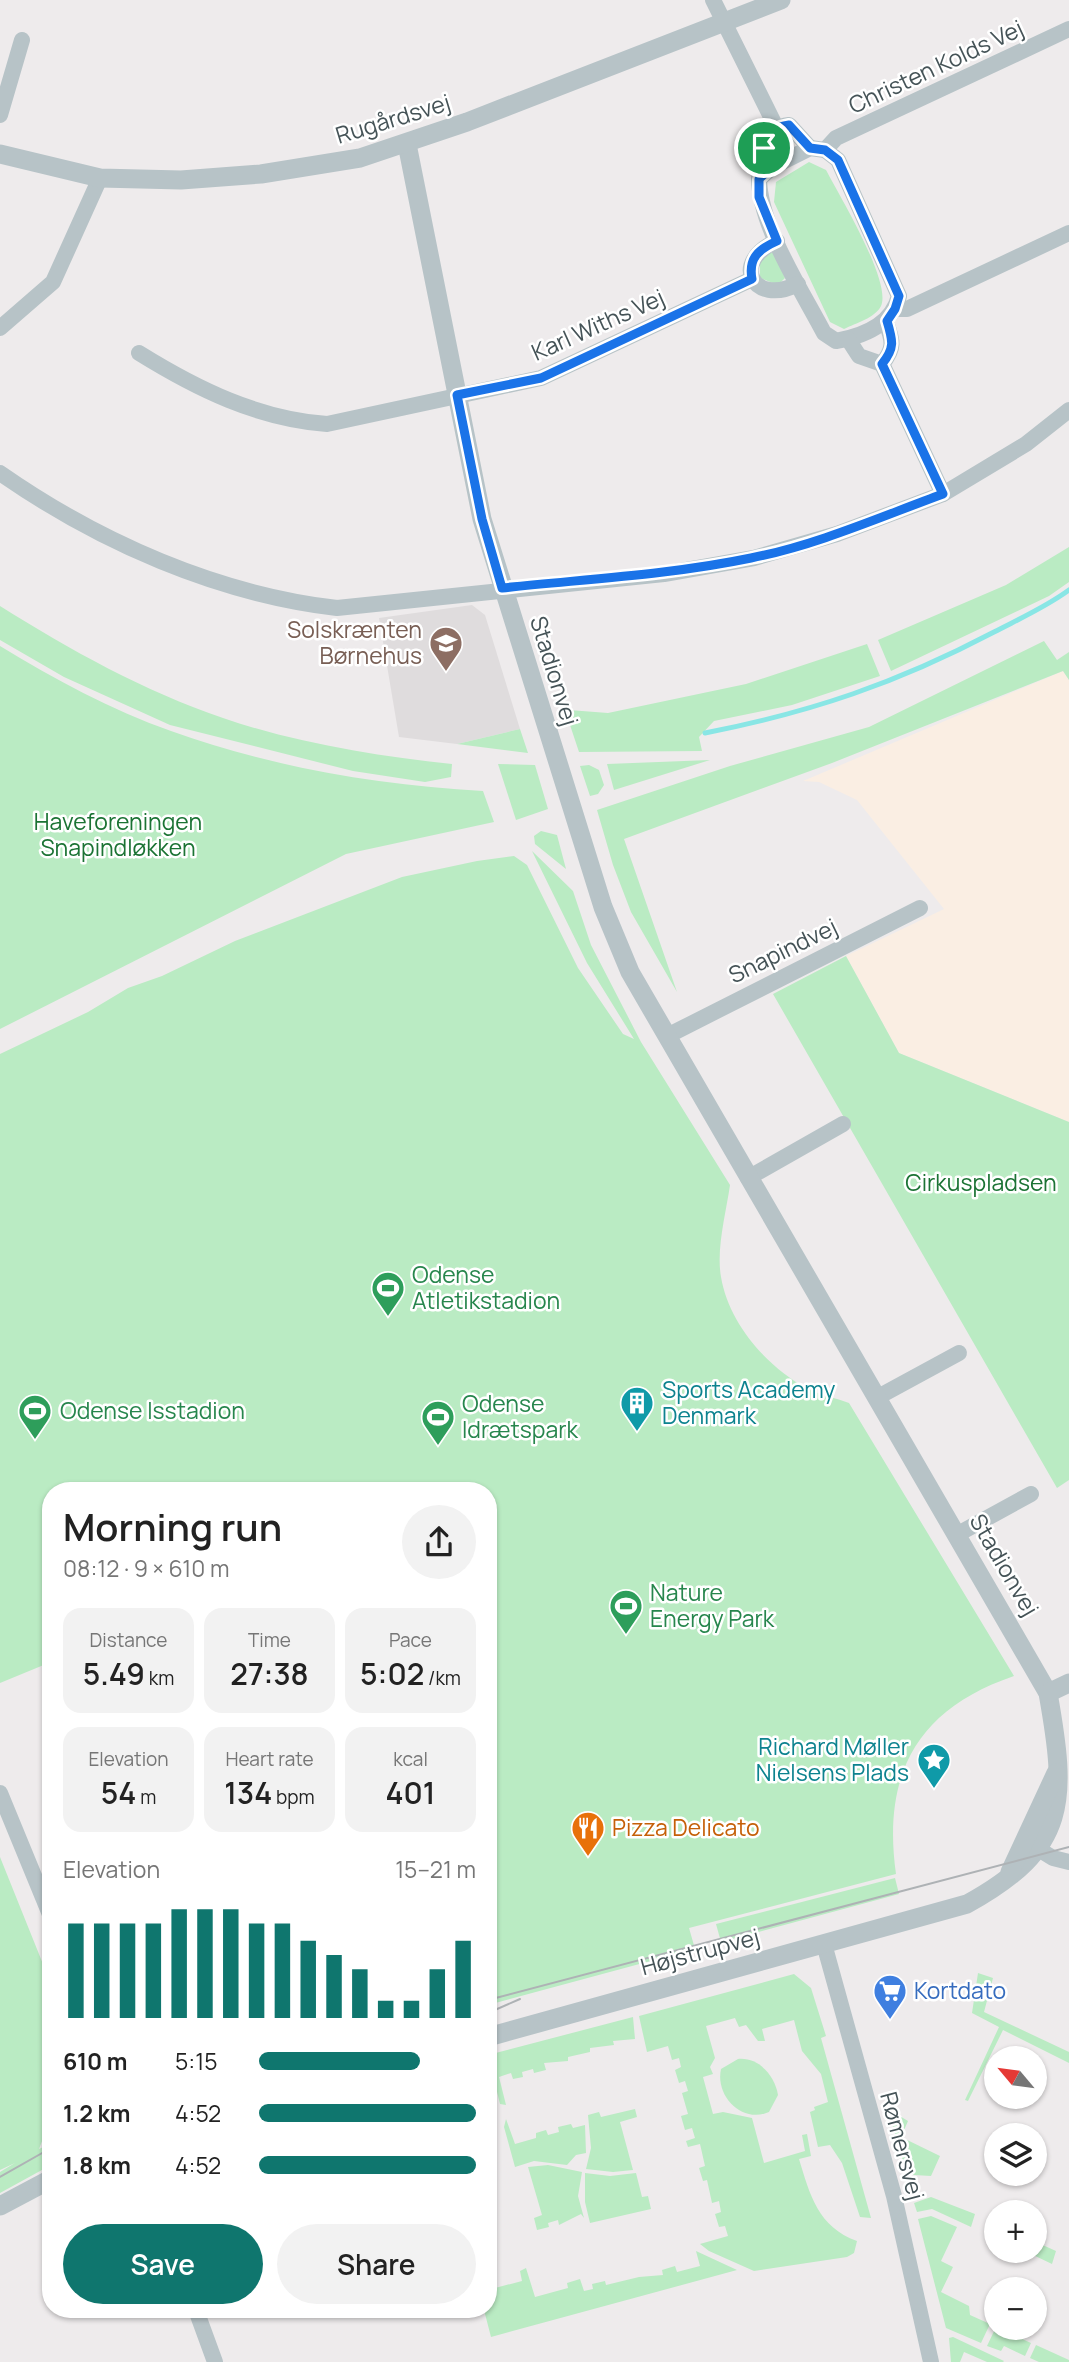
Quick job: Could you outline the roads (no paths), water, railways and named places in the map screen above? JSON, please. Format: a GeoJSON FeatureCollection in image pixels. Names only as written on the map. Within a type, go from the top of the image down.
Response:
{"type":"FeatureCollection","features":[{"type":"Feature","properties":{"kind":"street"},"geometry":{"type":"LineString","coordinates":[[713,0],[776,127]]}},
{"type":"Feature","properties":{"kind":"street","name":"Rugårdsvej"},"geometry":{"type":"LineString","coordinates":[[0,154],[100,178],[181,180],[261,174],[360,158],[407,144],[781,0]]}},
{"type":"Feature","properties":{"kind":"street","name":"Christen Kolds Vej"},"geometry":{"type":"LineString","coordinates":[[772,167],[818,149],[836,138],[1069,29]]}},
{"type":"Feature","properties":{"kind":"street"},"geometry":{"type":"LineString","coordinates":[[0,115],[22,40]]}},
{"type":"Feature","properties":{"kind":"street"},"geometry":{"type":"LineString","coordinates":[[882,364],[892,351],[894,341],[891,315],[899,296],[868,224],[838,160],[818,149],[789,125],[776,127],[766,135],[764,148],[772,167],[759,179],[759,197],[777,241],[824,333],[836,341],[848,339],[891,315],[1069,233]]}},
{"type":"Feature","properties":{"kind":"street","name":"Stadionvej"},"geometry":{"type":"LineString","coordinates":[[407,144],[482,519],[603,907],[630,972],[1048,1693],[1058,1746],[1058,1809],[1033,1846],[1000,1884],[967,1904],[925,1917]]}},
{"type":"Feature","properties":{"kind":"street"},"geometry":{"type":"LineString","coordinates":[[0,327],[53,282],[100,178]]}},
{"type":"Feature","properties":{"kind":"street"},"geometry":{"type":"LineString","coordinates":[[777,241],[763,247],[754,256],[750,268],[752,279],[761,289],[772,293],[798,284]]}},
{"type":"Feature","properties":{"kind":"street","name":"Karl Withs Vej"},"geometry":{"type":"LineString","coordinates":[[139,353],[178,377],[245,408],[292,422],[327,424],[541,378],[752,279]]}},
{"type":"Feature","properties":{"kind":"street"},"geometry":{"type":"LineString","coordinates":[[848,339],[859,356],[882,364],[943,494]]}},
{"type":"Feature","properties":{"kind":"street"},"geometry":{"type":"LineString","coordinates":[[0,473],[30,494],[131,547],[222,586],[286,602],[337,608],[502,588],[664,574],[754,558],[837,534],[943,494],[1026,444],[1069,411]]}},
{"type":"Feature","properties":{"kind":"street","name":"Snapindvej"},"geometry":{"type":"LineString","coordinates":[[667,1036],[920,908]]}},
{"type":"Feature","properties":{"kind":"street"},"geometry":{"type":"LineString","coordinates":[[748,1178],[843,1124]]}},
{"type":"Feature","properties":{"kind":"street"},"geometry":{"type":"LineString","coordinates":[[878,1397],[959,1353]]}},
{"type":"Feature","properties":{"kind":"street"},"geometry":{"type":"LineString","coordinates":[[958,1534],[1031,1494]]}},
{"type":"Feature","properties":{"kind":"street"},"geometry":{"type":"LineString","coordinates":[[1048,1693],[1069,1683]]}},
{"type":"Feature","properties":{"kind":"street"},"geometry":{"type":"LineString","coordinates":[[0,1793],[42,1895]]}},
{"type":"Feature","properties":{"kind":"street"},"geometry":{"type":"LineString","coordinates":[[1033,1846],[1069,1862]]}},
{"type":"Feature","properties":{"kind":"street","name":"Højstrupvej"},"geometry":{"type":"LineString","coordinates":[[497,2034],[925,1917]]}},
{"type":"Feature","properties":{"kind":"street","name":"Rømersvej"},"geometry":{"type":"LineString","coordinates":[[824,1944],[894,2196],[931,2362]]}},
{"type":"Feature","properties":{"kind":"street"},"geometry":{"type":"LineString","coordinates":[[0,2206],[42,2188]]}},
{"type":"Feature","properties":{"kind":"street"},"geometry":{"type":"LineString","coordinates":[[199,2318],[215,2362]]}},
{"type":"Feature","properties":{"kind":"waterway"},"geometry":{"type":"LineString","coordinates":[[705,733],[782,716],[888,681],[958,650],[1069,590]]}},
{"type":"Feature","properties":{"kind":"tram line"},"geometry":{"type":"LineString","coordinates":[[497,1998],[1069,1847]]}},
{"type":"Feature","properties":{"kind":"tram line"},"geometry":{"type":"LineString","coordinates":[[497,2009],[520,1999]]}},
{"type":"Feature","properties":{"kind":"tram line"},"geometry":{"type":"LineString","coordinates":[[0,2177],[42,2153]]}},
{"type":"Feature","properties":{"kind":"place","name":"Solskrænten Børnehus"},"geometry":{"type":"Point","coordinates":[446,673]}},
{"type":"Feature","properties":{"kind":"place","name":"Odense Atletikstadion"},"geometry":{"type":"Point","coordinates":[388,1318]}},
{"type":"Feature","properties":{"kind":"place","name":"Sports Academy Denmark"},"geometry":{"type":"Point","coordinates":[637,1433]}},
{"type":"Feature","properties":{"kind":"place","name":"Odense Isstadion"},"geometry":{"type":"Point","coordinates":[35,1441]}},
{"type":"Feature","properties":{"kind":"place","name":"Odense Idrætspark"},"geometry":{"type":"Point","coordinates":[438,1447]}},
{"type":"Feature","properties":{"kind":"place","name":"Nature Energy Park"},"geometry":{"type":"Point","coordinates":[626,1636]}},
{"type":"Feature","properties":{"kind":"place","name":"Richard Møller Nielsens Plads"},"geometry":{"type":"Point","coordinates":[934,1790]}},
{"type":"Feature","properties":{"kind":"place","name":"Pizza Delicato"},"geometry":{"type":"Point","coordinates":[588,1858]}},
{"type":"Feature","properties":{"kind":"place","name":"Kortdato"},"geometry":{"type":"Point","coordinates":[890,2021]}},
{"type":"Feature","properties":{"kind":"park label","name":"Haveforeningen Snapindløkken"},"geometry":{"type":"Point","coordinates":[118,835]}},
{"type":"Feature","properties":{"kind":"park label","name":"Cirkuspladsen"},"geometry":{"type":"Point","coordinates":[981,1183]}}]}
